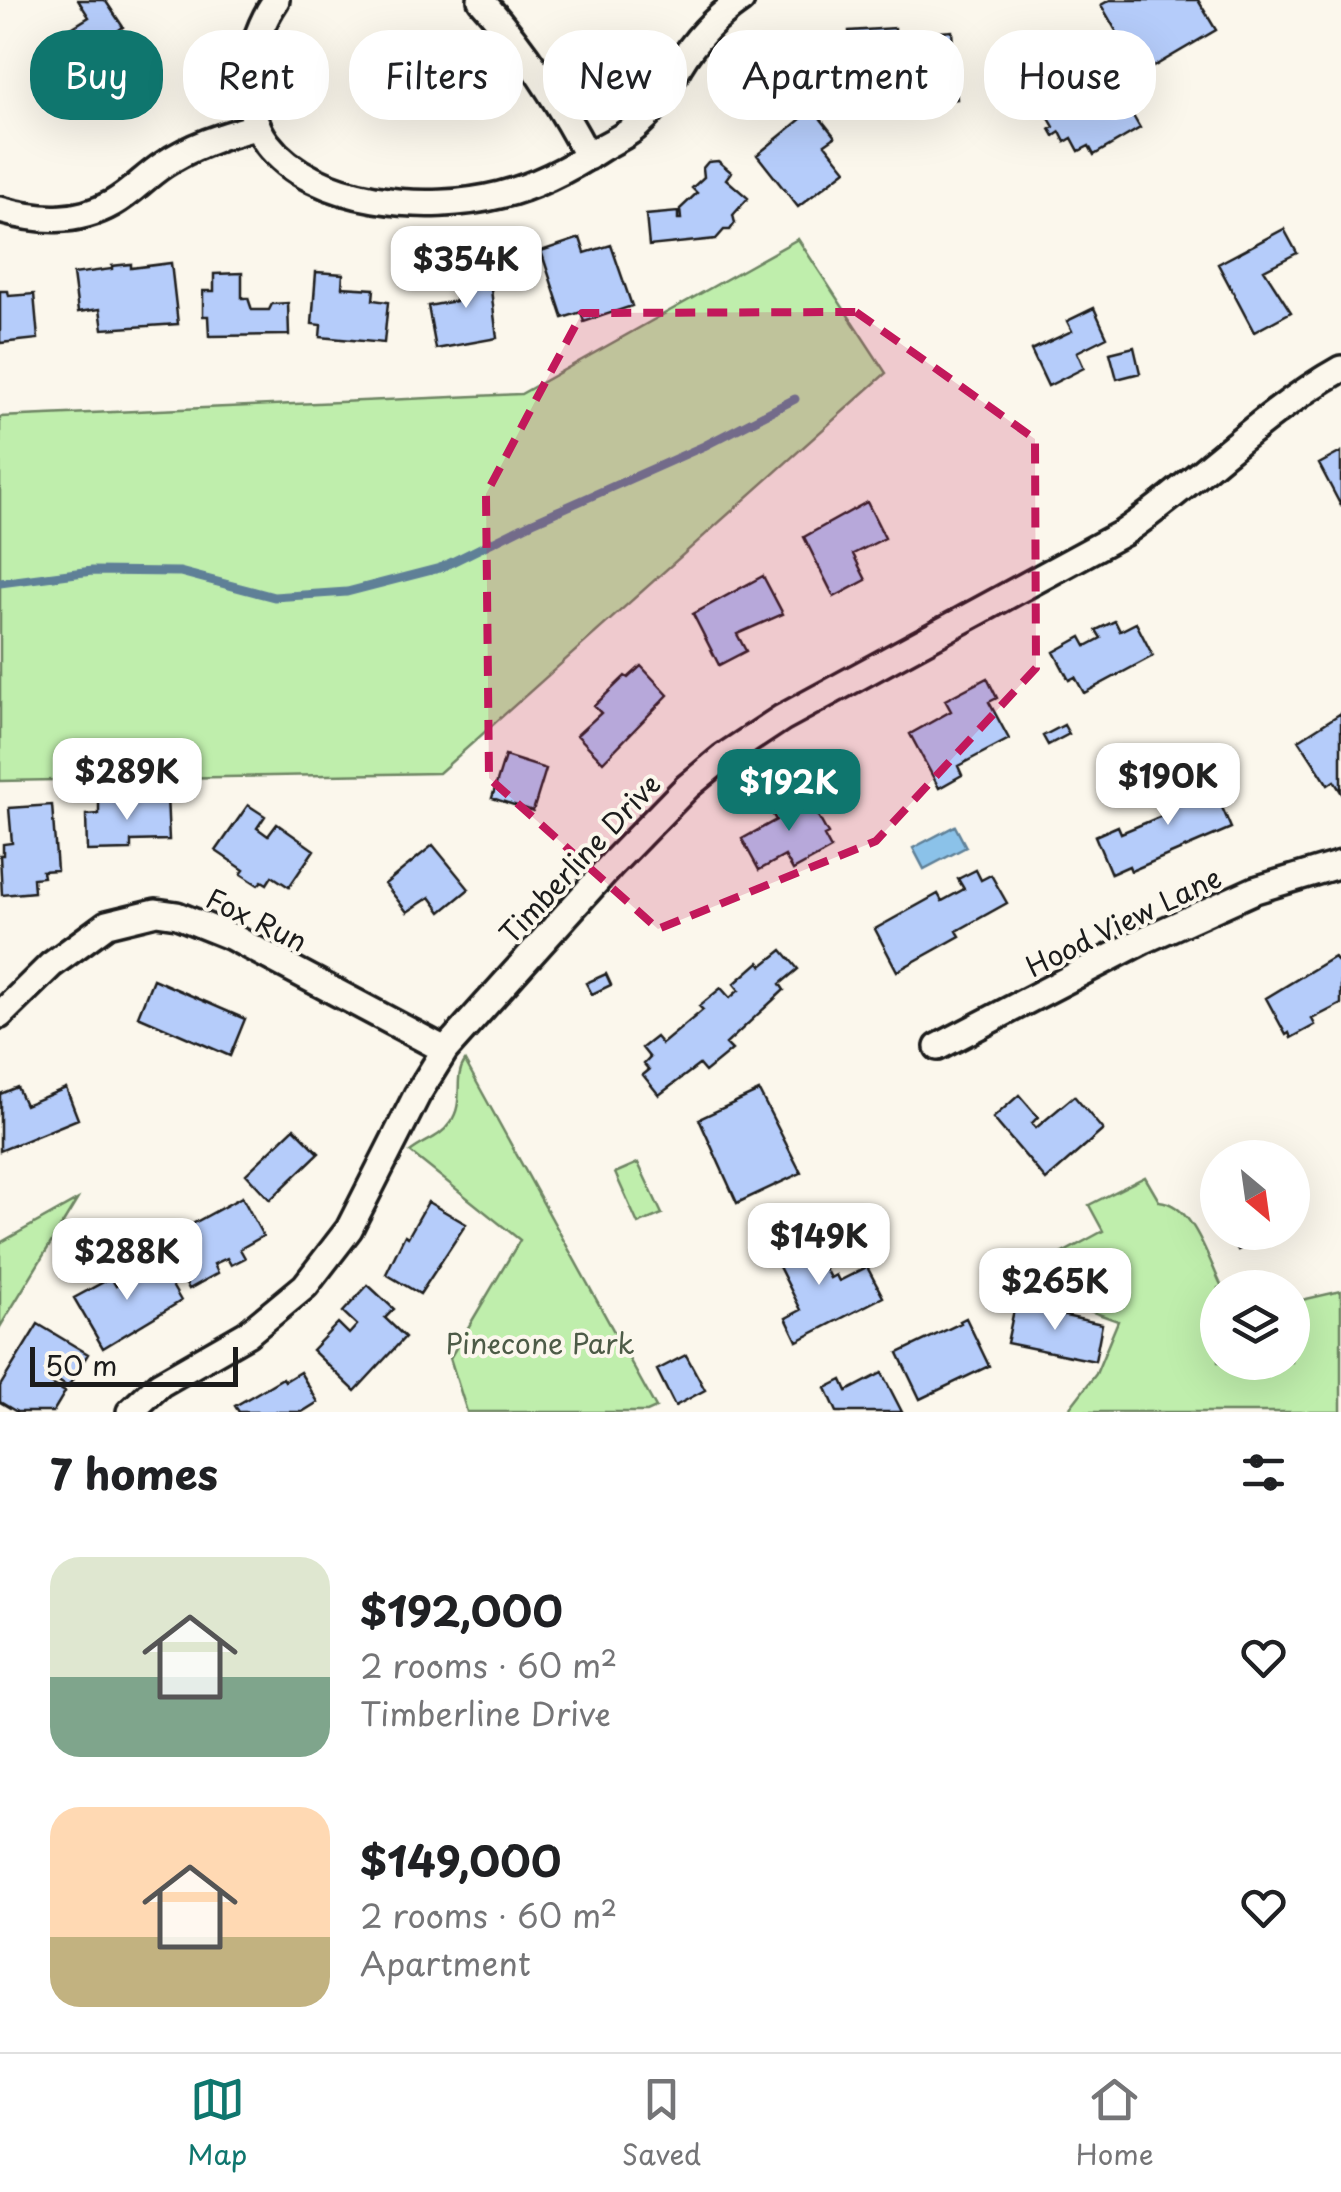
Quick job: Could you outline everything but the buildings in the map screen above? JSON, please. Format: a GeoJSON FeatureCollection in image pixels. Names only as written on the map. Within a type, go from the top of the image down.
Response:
{"type":"FeatureCollection","features":[{"type":"Feature","properties":{"kind":"street"},"geometry":{"type":"LineString","coordinates":[[276,0],[259,32],[250,64],[256,127],[278,158],[298,172],[350,193],[404,202],[450,203],[500,195],[548,178],[639,125],[661,101],[698,38],[740,0]]}},
{"type":"Feature","properties":{"kind":"street"},"geometry":{"type":"LineString","coordinates":[[482,0],[533,65],[588,157]]}},
{"type":"Feature","properties":{"kind":"street"},"geometry":{"type":"LineString","coordinates":[[0,210],[50,220],[93,212],[194,147],[256,127]]}},
{"type":"Feature","properties":{"kind":"street","name":"Timberline Drive"},"geometry":{"type":"LineString","coordinates":[[130,1412],[160,1384],[267,1319],[322,1266],[349,1229],[417,1095],[445,1050],[688,787],[723,757],[806,704],[1123,533],[1278,412],[1341,369]]}},
{"type":"Feature","properties":{"kind":"street","name":"Hood View Lane"},"geometry":{"type":"LineString","coordinates":[[938,1047],[1144,940],[1255,890],[1341,864]]}},
{"type":"Feature","properties":{"kind":"street","name":"Fox Run"},"geometry":{"type":"LineString","coordinates":[[0,1015],[52,965],[107,924],[156,912],[178,914],[232,936],[445,1050]]}},
{"type":"Feature","properties":{"kind":"highlighted area"},"geometry":{"type":"Polygon","coordinates":[[[856,312],[1035,439],[1036,668],[876,841],[658,929],[489,778],[486,494],[582,313],[856,312]]]}},
{"type":"Feature","properties":{"kind":"green space"},"geometry":{"type":"Polygon","coordinates":[[[798,239],[886,373],[439,773],[0,781],[0,417],[521,394],[798,239]]]}},
{"type":"Feature","properties":{"kind":"green space","name":"Pinecone Park"},"geometry":{"type":"Polygon","coordinates":[[[465,1061],[656,1408],[647,1412],[467,1412],[450,1358],[520,1240],[410,1152],[441,1132],[455,1115],[459,1075],[465,1061]]]}},
{"type":"Feature","properties":{"kind":"green space"},"geometry":{"type":"Polygon","coordinates":[[[638,1163],[662,1214],[638,1224],[615,1173],[638,1163]]]}},
{"type":"Feature","properties":{"kind":"green space"},"geometry":{"type":"Polygon","coordinates":[[[1145,1177],[1159,1201],[1171,1204],[1190,1222],[1200,1239],[1200,1250],[1206,1250],[1215,1270],[1200,1270],[1200,1380],[1310,1380],[1310,1298],[1341,1291],[1341,1412],[1069,1409],[1096,1374],[1118,1321],[1034,1291],[1031,1276],[1035,1268],[1103,1231],[1089,1205],[1145,1177]]]}},
{"type":"Feature","properties":{"kind":"green space"},"geometry":{"type":"Polygon","coordinates":[[[77,1200],[0,1327],[0,1243],[77,1200]]]}},
{"type":"Feature","properties":{"kind":"water"},"geometry":{"type":"Polygon","coordinates":[[[955,826],[966,847],[924,869],[913,848],[955,826]]]}},
{"type":"Feature","properties":{"kind":"waterway"},"geometry":{"type":"LineString","coordinates":[[0,583],[92,571],[180,572],[274,597],[347,592],[440,568],[704,446],[795,399]]}}]}
